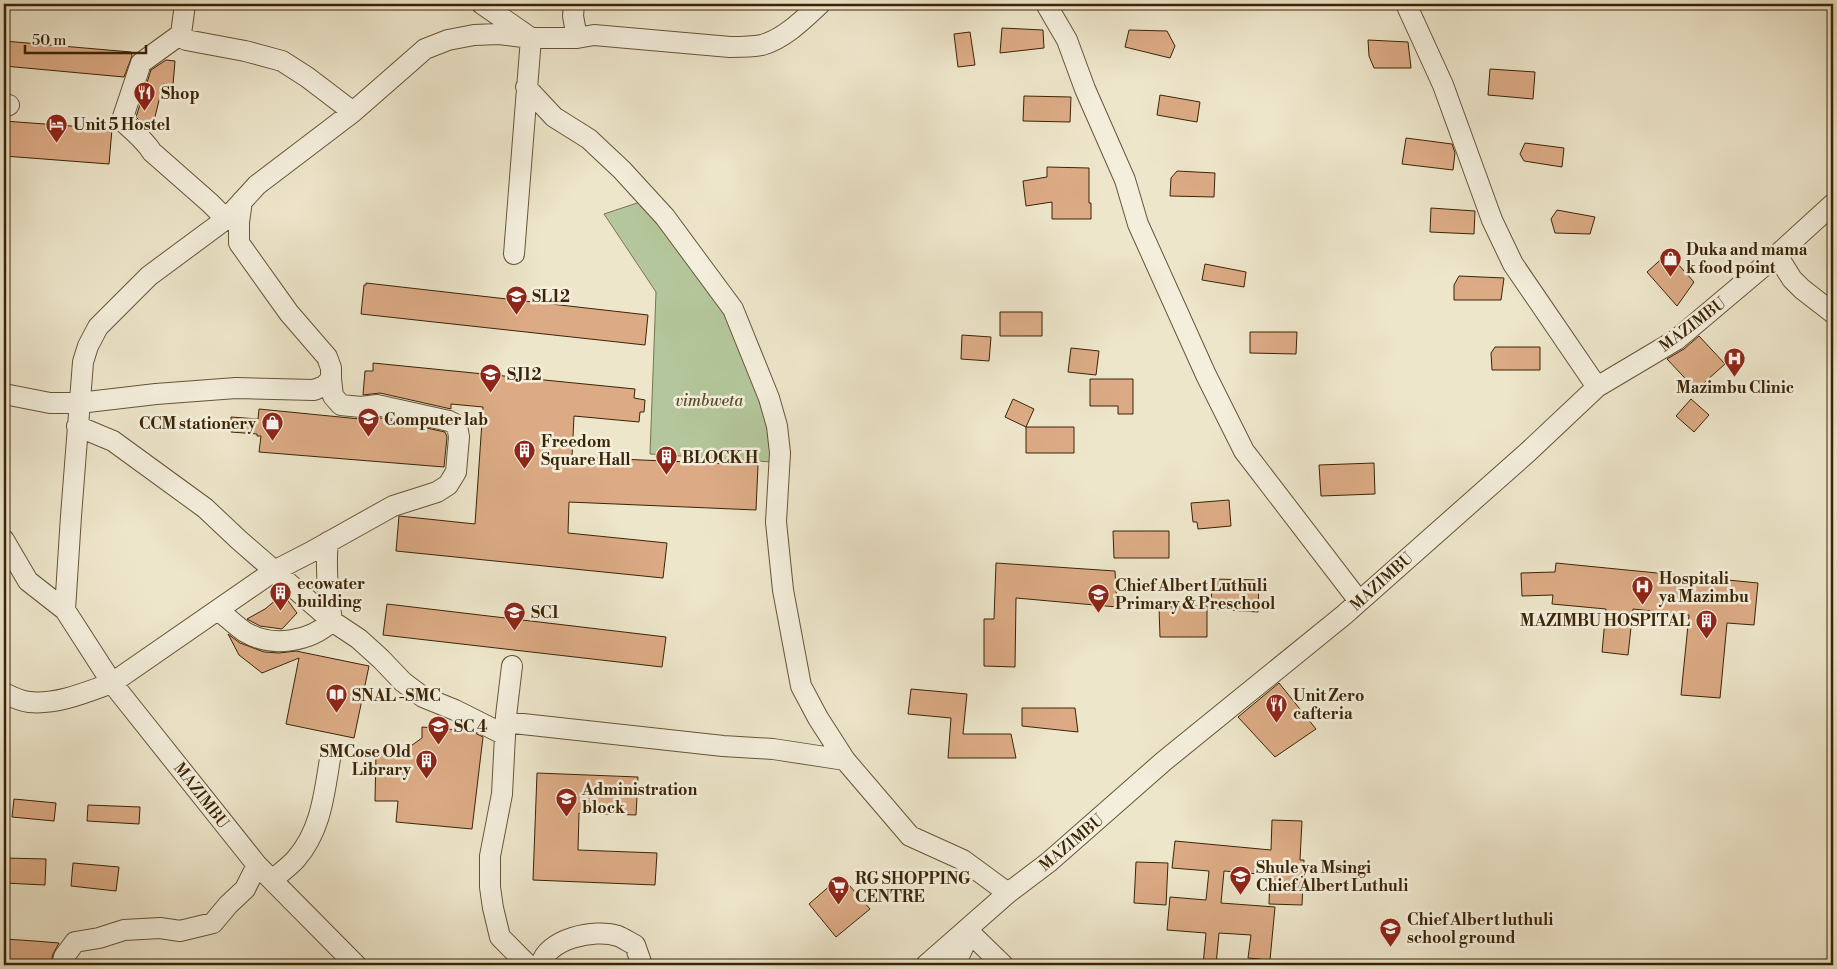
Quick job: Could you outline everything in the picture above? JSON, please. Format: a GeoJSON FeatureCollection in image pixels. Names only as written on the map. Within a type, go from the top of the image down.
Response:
{"type":"FeatureCollection","features":[{"type":"Feature","properties":{"kind":"street"},"geometry":{"type":"LineString","coordinates":[[4,693],[26,702],[42,702],[83,693],[112,683],[218,610],[252,584],[393,506],[437,492],[448,486],[456,472],[457,425],[449,421],[377,405],[361,407],[341,405],[333,396],[331,368],[327,357],[289,313],[210,203],[152,152],[146,142],[136,135],[122,120],[141,63],[181,34],[185,4]]}},
{"type":"Feature","properties":{"kind":"street"},"geometry":{"type":"LineString","coordinates":[[482,4],[531,38]]}},
{"type":"Feature","properties":{"kind":"street"},"geometry":{"type":"LineString","coordinates":[[574,4],[573,16],[577,38]]}},
{"type":"Feature","properties":{"kind":"street"},"geometry":{"type":"LineString","coordinates":[[65,610],[79,403],[85,354],[98,327],[149,276],[222,222],[257,185],[353,112],[425,49],[448,40],[474,35],[500,34],[531,38],[577,38],[594,35],[730,48],[762,45],[773,41],[787,32],[820,4]]}},
{"type":"Feature","properties":{"kind":"street"},"geometry":{"type":"LineString","coordinates":[[1046,4],[1067,40],[1085,89],[1124,180],[1138,224],[1206,375],[1244,451],[1359,601]]}},
{"type":"Feature","properties":{"kind":"street"},"geometry":{"type":"LineString","coordinates":[[1406,4],[1443,85],[1492,220],[1513,264],[1597,388]]}},
{"type":"Feature","properties":{"kind":"street"},"geometry":{"type":"LineString","coordinates":[[181,34],[189,41],[245,51],[282,61],[353,112]]}},
{"type":"Feature","properties":{"kind":"street"},"geometry":{"type":"LineString","coordinates":[[514,254],[531,38]]}},
{"type":"Feature","properties":{"kind":"street"},"geometry":{"type":"LineString","coordinates":[[526,87],[554,117],[589,139],[622,170],[665,217],[732,309],[770,398],[777,426],[780,453],[776,522],[783,590],[801,686],[831,741],[910,836],[963,860],[1008,893]]}},
{"type":"Feature","properties":{"kind":"street"},"geometry":{"type":"LineString","coordinates":[[239,243],[242,201]]}},
{"type":"Feature","properties":{"kind":"street","name":"MAZIMBU"},"geometry":{"type":"LineString","coordinates":[[926,965],[1008,893],[1049,862],[1164,762],[1359,601],[1528,452],[1597,388],[1676,340],[1777,256],[1833,204]]}},
{"type":"Feature","properties":{"kind":"street"},"geometry":{"type":"LineString","coordinates":[[1777,256],[1792,279],[1833,313]]}},
{"type":"Feature","properties":{"kind":"street"},"geometry":{"type":"LineString","coordinates":[[4,394],[50,403],[79,403],[156,394],[236,388],[314,390],[324,386],[331,380]]}},
{"type":"Feature","properties":{"kind":"street"},"geometry":{"type":"LineString","coordinates":[[77,426],[113,441],[205,508],[274,571],[332,621],[359,639],[403,682],[423,697],[505,728],[773,749],[845,760]]}},
{"type":"Feature","properties":{"kind":"street"},"geometry":{"type":"LineString","coordinates":[[4,540],[28,581],[65,610]]}},
{"type":"Feature","properties":{"kind":"street"},"geometry":{"type":"LineString","coordinates":[[328,542],[326,568],[332,621]]}},
{"type":"Feature","properties":{"kind":"street","name":"MAZIMBU"},"geometry":{"type":"LineString","coordinates":[[65,610],[112,683],[256,864],[356,965]]}},
{"type":"Feature","properties":{"kind":"street"},"geometry":{"type":"LineString","coordinates":[[218,610],[247,633],[270,640],[297,640],[308,637],[332,621]]}},
{"type":"Feature","properties":{"kind":"street"},"geometry":{"type":"LineString","coordinates":[[512,666],[505,728],[502,794],[490,856],[490,887],[492,908],[500,937],[528,965]]}},
{"type":"Feature","properties":{"kind":"street"},"geometry":{"type":"LineString","coordinates":[[272,880],[295,860],[310,841],[322,812],[330,758]]}},
{"type":"Feature","properties":{"kind":"street"},"geometry":{"type":"LineString","coordinates":[[62,965],[64,957],[75,942],[99,938],[124,930],[160,928],[180,931],[213,923],[245,889],[256,864]]}},
{"type":"Feature","properties":{"kind":"street"},"geometry":{"type":"LineString","coordinates":[[955,965],[965,943],[967,930]]}},
{"type":"Feature","properties":{"kind":"street"},"geometry":{"type":"LineString","coordinates":[[967,930],[1003,965]]}},
{"type":"Feature","properties":{"kind":"street"},"geometry":{"type":"LineString","coordinates":[[541,965],[542,959],[562,941],[593,933],[617,936],[635,945],[642,965]]}},
{"type":"Feature","properties":{"kind":"green space","name":"vimbweta"},"geometry":{"type":"Polygon","coordinates":[[[649,199],[735,315],[787,463],[650,454],[656,292],[604,214],[649,199]]]}},
{"type":"Feature","properties":{"kind":"building"},"geometry":{"type":"Polygon","coordinates":[[[1002,28],[1043,30],[1044,48],[1000,53],[1002,28]]]}},
{"type":"Feature","properties":{"kind":"building"},"geometry":{"type":"Polygon","coordinates":[[[1129,30],[1167,31],[1175,46],[1170,58],[1125,47],[1129,30]]]}},
{"type":"Feature","properties":{"kind":"building"},"geometry":{"type":"Polygon","coordinates":[[[970,32],[975,65],[958,67],[954,34],[970,32]]]}},
{"type":"Feature","properties":{"kind":"building"},"geometry":{"type":"Polygon","coordinates":[[[1368,40],[1408,42],[1411,68],[1374,68],[1369,56],[1368,40]]]}},
{"type":"Feature","properties":{"kind":"building"},"geometry":{"type":"Polygon","coordinates":[[[4,41],[131,52],[132,56],[124,77],[4,66],[4,41]]]}},
{"type":"Feature","properties":{"kind":"building"},"geometry":{"type":"Polygon","coordinates":[[[166,60],[175,61],[173,85],[163,84],[153,125],[141,122],[136,117],[151,70],[166,60]]]}},
{"type":"Feature","properties":{"kind":"building"},"geometry":{"type":"Polygon","coordinates":[[[1490,69],[1535,72],[1533,99],[1488,95],[1490,69]]]}},
{"type":"Feature","properties":{"kind":"building"},"geometry":{"type":"Polygon","coordinates":[[[1160,95],[1200,102],[1197,122],[1157,115],[1160,95]]]}},
{"type":"Feature","properties":{"kind":"building"},"geometry":{"type":"Polygon","coordinates":[[[1024,96],[1071,97],[1070,122],[1023,121],[1024,96]]]}},
{"type":"Feature","properties":{"kind":"building","name":"Unit 5 Hostel"},"geometry":{"type":"Polygon","coordinates":[[[4,121],[112,129],[109,164],[4,156],[4,121]]]}},
{"type":"Feature","properties":{"kind":"building"},"geometry":{"type":"Polygon","coordinates":[[[1406,138],[1452,144],[1455,153],[1453,170],[1402,164],[1406,138]]]}},
{"type":"Feature","properties":{"kind":"building"},"geometry":{"type":"Polygon","coordinates":[[[1525,143],[1564,148],[1562,167],[1524,161],[1520,154],[1525,143]]]}},
{"type":"Feature","properties":{"kind":"building"},"geometry":{"type":"Polygon","coordinates":[[[1047,167],[1089,168],[1091,219],[1052,219],[1052,202],[1026,206],[1023,181],[1047,177],[1047,167]]]}},
{"type":"Feature","properties":{"kind":"building"},"geometry":{"type":"Polygon","coordinates":[[[1177,171],[1215,173],[1214,197],[1170,196],[1171,178],[1177,171]]]}},
{"type":"Feature","properties":{"kind":"building"},"geometry":{"type":"Polygon","coordinates":[[[1431,208],[1475,211],[1474,234],[1430,232],[1431,208]]]}},
{"type":"Feature","properties":{"kind":"building"},"geometry":{"type":"Polygon","coordinates":[[[1557,210],[1595,217],[1590,234],[1555,233],[1551,219],[1557,210]]]}},
{"type":"Feature","properties":{"kind":"building","name":"Duka and mama k food point"},"geometry":{"type":"Polygon","coordinates":[[[1668,253],[1694,282],[1677,306],[1647,272],[1668,253]]]}},
{"type":"Feature","properties":{"kind":"building"},"geometry":{"type":"Polygon","coordinates":[[[1205,264],[1246,272],[1244,287],[1202,280],[1205,264]]]}},
{"type":"Feature","properties":{"kind":"building"},"geometry":{"type":"Polygon","coordinates":[[[1459,276],[1504,278],[1501,300],[1454,300],[1454,285],[1459,276]]]}},
{"type":"Feature","properties":{"kind":"building"},"geometry":{"type":"Polygon","coordinates":[[[366,283],[648,315],[645,345],[361,314],[364,285],[366,283]]]}},
{"type":"Feature","properties":{"kind":"building"},"geometry":{"type":"Polygon","coordinates":[[[1000,312],[1042,312],[1042,336],[1000,336],[1000,312]]]}},
{"type":"Feature","properties":{"kind":"building"},"geometry":{"type":"Polygon","coordinates":[[[1250,332],[1297,332],[1296,354],[1250,353],[1250,332]]]}},
{"type":"Feature","properties":{"kind":"building"},"geometry":{"type":"Polygon","coordinates":[[[962,335],[991,337],[989,361],[961,359],[962,335]]]}},
{"type":"Feature","properties":{"kind":"building"},"geometry":{"type":"Polygon","coordinates":[[[1699,336],[1725,364],[1696,390],[1667,359],[1684,349],[1699,336]]]}},
{"type":"Feature","properties":{"kind":"building"},"geometry":{"type":"Polygon","coordinates":[[[1495,347],[1540,347],[1540,370],[1492,370],[1491,353],[1495,347]]]}},
{"type":"Feature","properties":{"kind":"building"},"geometry":{"type":"Polygon","coordinates":[[[1071,348],[1099,351],[1096,375],[1068,372],[1071,348]]]}},
{"type":"Feature","properties":{"kind":"building"},"geometry":{"type":"Polygon","coordinates":[[[373,363],[635,389],[634,398],[645,400],[644,412],[640,412],[639,422],[574,416],[572,457],[758,465],[756,510],[569,502],[568,533],[667,543],[663,578],[396,551],[399,516],[475,524],[483,407],[451,404],[451,409],[380,393],[363,395],[365,371],[373,371],[373,363]]]}},
{"type":"Feature","properties":{"kind":"building"},"geometry":{"type":"Polygon","coordinates":[[[1090,379],[1133,379],[1133,414],[1118,414],[1118,406],[1090,406],[1090,379]]]}},
{"type":"Feature","properties":{"kind":"building"},"geometry":{"type":"Polygon","coordinates":[[[1013,399],[1034,409],[1026,427],[1005,417],[1013,399]]]}},
{"type":"Feature","properties":{"kind":"building"},"geometry":{"type":"Polygon","coordinates":[[[1691,399],[1709,415],[1694,432],[1676,416],[1691,399]]]}},
{"type":"Feature","properties":{"kind":"building"},"geometry":{"type":"Polygon","coordinates":[[[259,409],[360,419],[376,417],[445,432],[447,437],[444,467],[259,452],[261,436],[231,432],[231,417],[258,419],[259,409]]]}},
{"type":"Feature","properties":{"kind":"building"},"geometry":{"type":"Polygon","coordinates":[[[1026,427],[1074,427],[1074,453],[1026,453],[1026,427]]]}},
{"type":"Feature","properties":{"kind":"building"},"geometry":{"type":"Polygon","coordinates":[[[1374,463],[1375,494],[1321,496],[1319,465],[1374,463]]]}},
{"type":"Feature","properties":{"kind":"building"},"geometry":{"type":"Polygon","coordinates":[[[1229,500],[1231,526],[1198,529],[1197,522],[1193,522],[1191,503],[1229,500]]]}},
{"type":"Feature","properties":{"kind":"building"},"geometry":{"type":"Polygon","coordinates":[[[1113,531],[1169,531],[1169,558],[1114,558],[1113,531]]]}},
{"type":"Feature","properties":{"kind":"building"},"geometry":{"type":"Polygon","coordinates":[[[996,563],[1115,571],[1117,607],[1016,598],[1015,667],[984,666],[984,619],[994,619],[996,563]]]}},
{"type":"Feature","properties":{"kind":"building","name":"MAZIMBU HOSPITAL"},"geometry":{"type":"Polygon","coordinates":[[[1556,563],[1758,583],[1754,625],[1727,623],[1720,698],[1681,695],[1689,615],[1633,609],[1628,655],[1602,652],[1606,609],[1552,604],[1553,595],[1522,596],[1521,573],[1555,572],[1556,563]]]}},
{"type":"Feature","properties":{"kind":"building"},"geometry":{"type":"Polygon","coordinates":[[[1212,579],[1259,580],[1258,612],[1211,609],[1212,579]]]}},
{"type":"Feature","properties":{"kind":"building","name":"ecowater building"},"geometry":{"type":"Polygon","coordinates":[[[283,594],[297,613],[282,629],[260,626],[247,619],[265,609],[283,594]]]}},
{"type":"Feature","properties":{"kind":"building"},"geometry":{"type":"Polygon","coordinates":[[[387,604],[666,637],[662,667],[383,635],[387,604]]]}},
{"type":"Feature","properties":{"kind":"building"},"geometry":{"type":"Polygon","coordinates":[[[1207,606],[1207,637],[1160,637],[1159,607],[1207,606]]]}},
{"type":"Feature","properties":{"kind":"building"},"geometry":{"type":"Polygon","coordinates":[[[228,634],[240,643],[264,652],[296,651],[369,666],[354,738],[286,724],[299,658],[262,673],[239,655],[228,634]]]}},
{"type":"Feature","properties":{"kind":"building","name":"Unit Zero cafteria"},"geometry":{"type":"Polygon","coordinates":[[[1279,683],[1316,729],[1275,757],[1238,717],[1279,683]]]}},
{"type":"Feature","properties":{"kind":"building"},"geometry":{"type":"Polygon","coordinates":[[[911,689],[967,694],[963,734],[1011,734],[1016,758],[948,758],[951,718],[908,714],[911,689]]]}},
{"type":"Feature","properties":{"kind":"building"},"geometry":{"type":"Polygon","coordinates":[[[1022,708],[1075,708],[1078,732],[1022,726],[1022,708]]]}},
{"type":"Feature","properties":{"kind":"building","name":"SMCose Old Library"},"geometry":{"type":"Polygon","coordinates":[[[422,727],[471,731],[483,737],[472,829],[396,822],[398,801],[375,801],[376,754],[406,757],[408,748],[422,738],[422,727]]]}},
{"type":"Feature","properties":{"kind":"building"},"geometry":{"type":"Polygon","coordinates":[[[537,773],[638,777],[636,815],[579,813],[578,850],[657,853],[655,885],[533,880],[537,773]]]}},
{"type":"Feature","properties":{"kind":"building"},"geometry":{"type":"Polygon","coordinates":[[[14,799],[56,803],[54,821],[12,817],[14,799]]]}},
{"type":"Feature","properties":{"kind":"building"},"geometry":{"type":"Polygon","coordinates":[[[88,805],[140,807],[139,824],[87,821],[88,805]]]}},
{"type":"Feature","properties":{"kind":"building"},"geometry":{"type":"Polygon","coordinates":[[[1272,820],[1302,821],[1300,860],[1304,860],[1302,905],[1269,904],[1270,875],[1224,871],[1221,903],[1275,907],[1270,960],[1248,958],[1251,935],[1219,933],[1216,965],[1203,965],[1206,933],[1167,930],[1170,897],[1206,900],[1209,871],[1172,868],[1175,841],[1271,850],[1272,820]]]}},
{"type":"Feature","properties":{"kind":"building"},"geometry":{"type":"Polygon","coordinates":[[[4,858],[46,859],[45,885],[4,883],[4,858]]]}},
{"type":"Feature","properties":{"kind":"building"},"geometry":{"type":"Polygon","coordinates":[[[1136,862],[1168,863],[1166,905],[1134,903],[1136,862]]]}},
{"type":"Feature","properties":{"kind":"building"},"geometry":{"type":"Polygon","coordinates":[[[73,863],[119,867],[116,891],[71,886],[73,863]]]}},
{"type":"Feature","properties":{"kind":"building","name":"RG SHOPPING CENTRE"},"geometry":{"type":"Polygon","coordinates":[[[841,876],[870,909],[836,937],[809,904],[841,876]]]}},
{"type":"Feature","properties":{"kind":"building"},"geometry":{"type":"Polygon","coordinates":[[[4,939],[59,943],[50,965],[4,965],[4,939]]]}},
{"type":"Feature","properties":{"kind":"place","name":"Shop"},"geometry":{"type":"Point","coordinates":[145,112]}},
{"type":"Feature","properties":{"kind":"place","name":"Unit 5 Hostel"},"geometry":{"type":"Point","coordinates":[57,143]}},
{"type":"Feature","properties":{"kind":"place","name":"Duka and mama k food point"},"geometry":{"type":"Point","coordinates":[1670,277]}},
{"type":"Feature","properties":{"kind":"place","name":"SL12"},"geometry":{"type":"Point","coordinates":[516,315]}},
{"type":"Feature","properties":{"kind":"place","name":"Mazimbu Clinic"},"geometry":{"type":"Point","coordinates":[1735,377]}},
{"type":"Feature","properties":{"kind":"place","name":"SJ12"},"geometry":{"type":"Point","coordinates":[491,393]}},
{"type":"Feature","properties":{"kind":"place","name":"Computer lab"},"geometry":{"type":"Point","coordinates":[368,438]}},
{"type":"Feature","properties":{"kind":"place","name":"CCM stationery"},"geometry":{"type":"Point","coordinates":[272,442]}},
{"type":"Feature","properties":{"kind":"place","name":"Freedom Square Hall"},"geometry":{"type":"Point","coordinates":[525,469]}},
{"type":"Feature","properties":{"kind":"place","name":"BLOCK H"},"geometry":{"type":"Point","coordinates":[666,476]}},
{"type":"Feature","properties":{"kind":"place","name":"Hospitali ya Mazimbu"},"geometry":{"type":"Point","coordinates":[1643,606]}},
{"type":"Feature","properties":{"kind":"place","name":"ecowater building"},"geometry":{"type":"Point","coordinates":[281,611]}},
{"type":"Feature","properties":{"kind":"place","name":"Chief Albert Luthuli Primary & Preschool"},"geometry":{"type":"Point","coordinates":[1099,613]}},
{"type":"Feature","properties":{"kind":"place","name":"SC1"},"geometry":{"type":"Point","coordinates":[515,631]}},
{"type":"Feature","properties":{"kind":"place","name":"MAZIMBU HOSPITAL"},"geometry":{"type":"Point","coordinates":[1706,639]}},
{"type":"Feature","properties":{"kind":"place","name":"SNAL -SMC"},"geometry":{"type":"Point","coordinates":[336,714]}},
{"type":"Feature","properties":{"kind":"place","name":"Unit Zero cafteria"},"geometry":{"type":"Point","coordinates":[1277,723]}},
{"type":"Feature","properties":{"kind":"place","name":"SC 4"},"geometry":{"type":"Point","coordinates":[438,745]}},
{"type":"Feature","properties":{"kind":"place","name":"SMCose Old Library"},"geometry":{"type":"Point","coordinates":[427,779]}},
{"type":"Feature","properties":{"kind":"place","name":"Administration block"},"geometry":{"type":"Point","coordinates":[566,817]}},
{"type":"Feature","properties":{"kind":"place","name":"Shule ya Msingi Chief Albert Luthuli"},"geometry":{"type":"Point","coordinates":[1240,895]}},
{"type":"Feature","properties":{"kind":"place","name":"RG SHOPPING CENTRE"},"geometry":{"type":"Point","coordinates":[839,906]}},
{"type":"Feature","properties":{"kind":"place","name":"Chief Albert luthuli school ground"},"geometry":{"type":"Point","coordinates":[1391,947]}}]}
